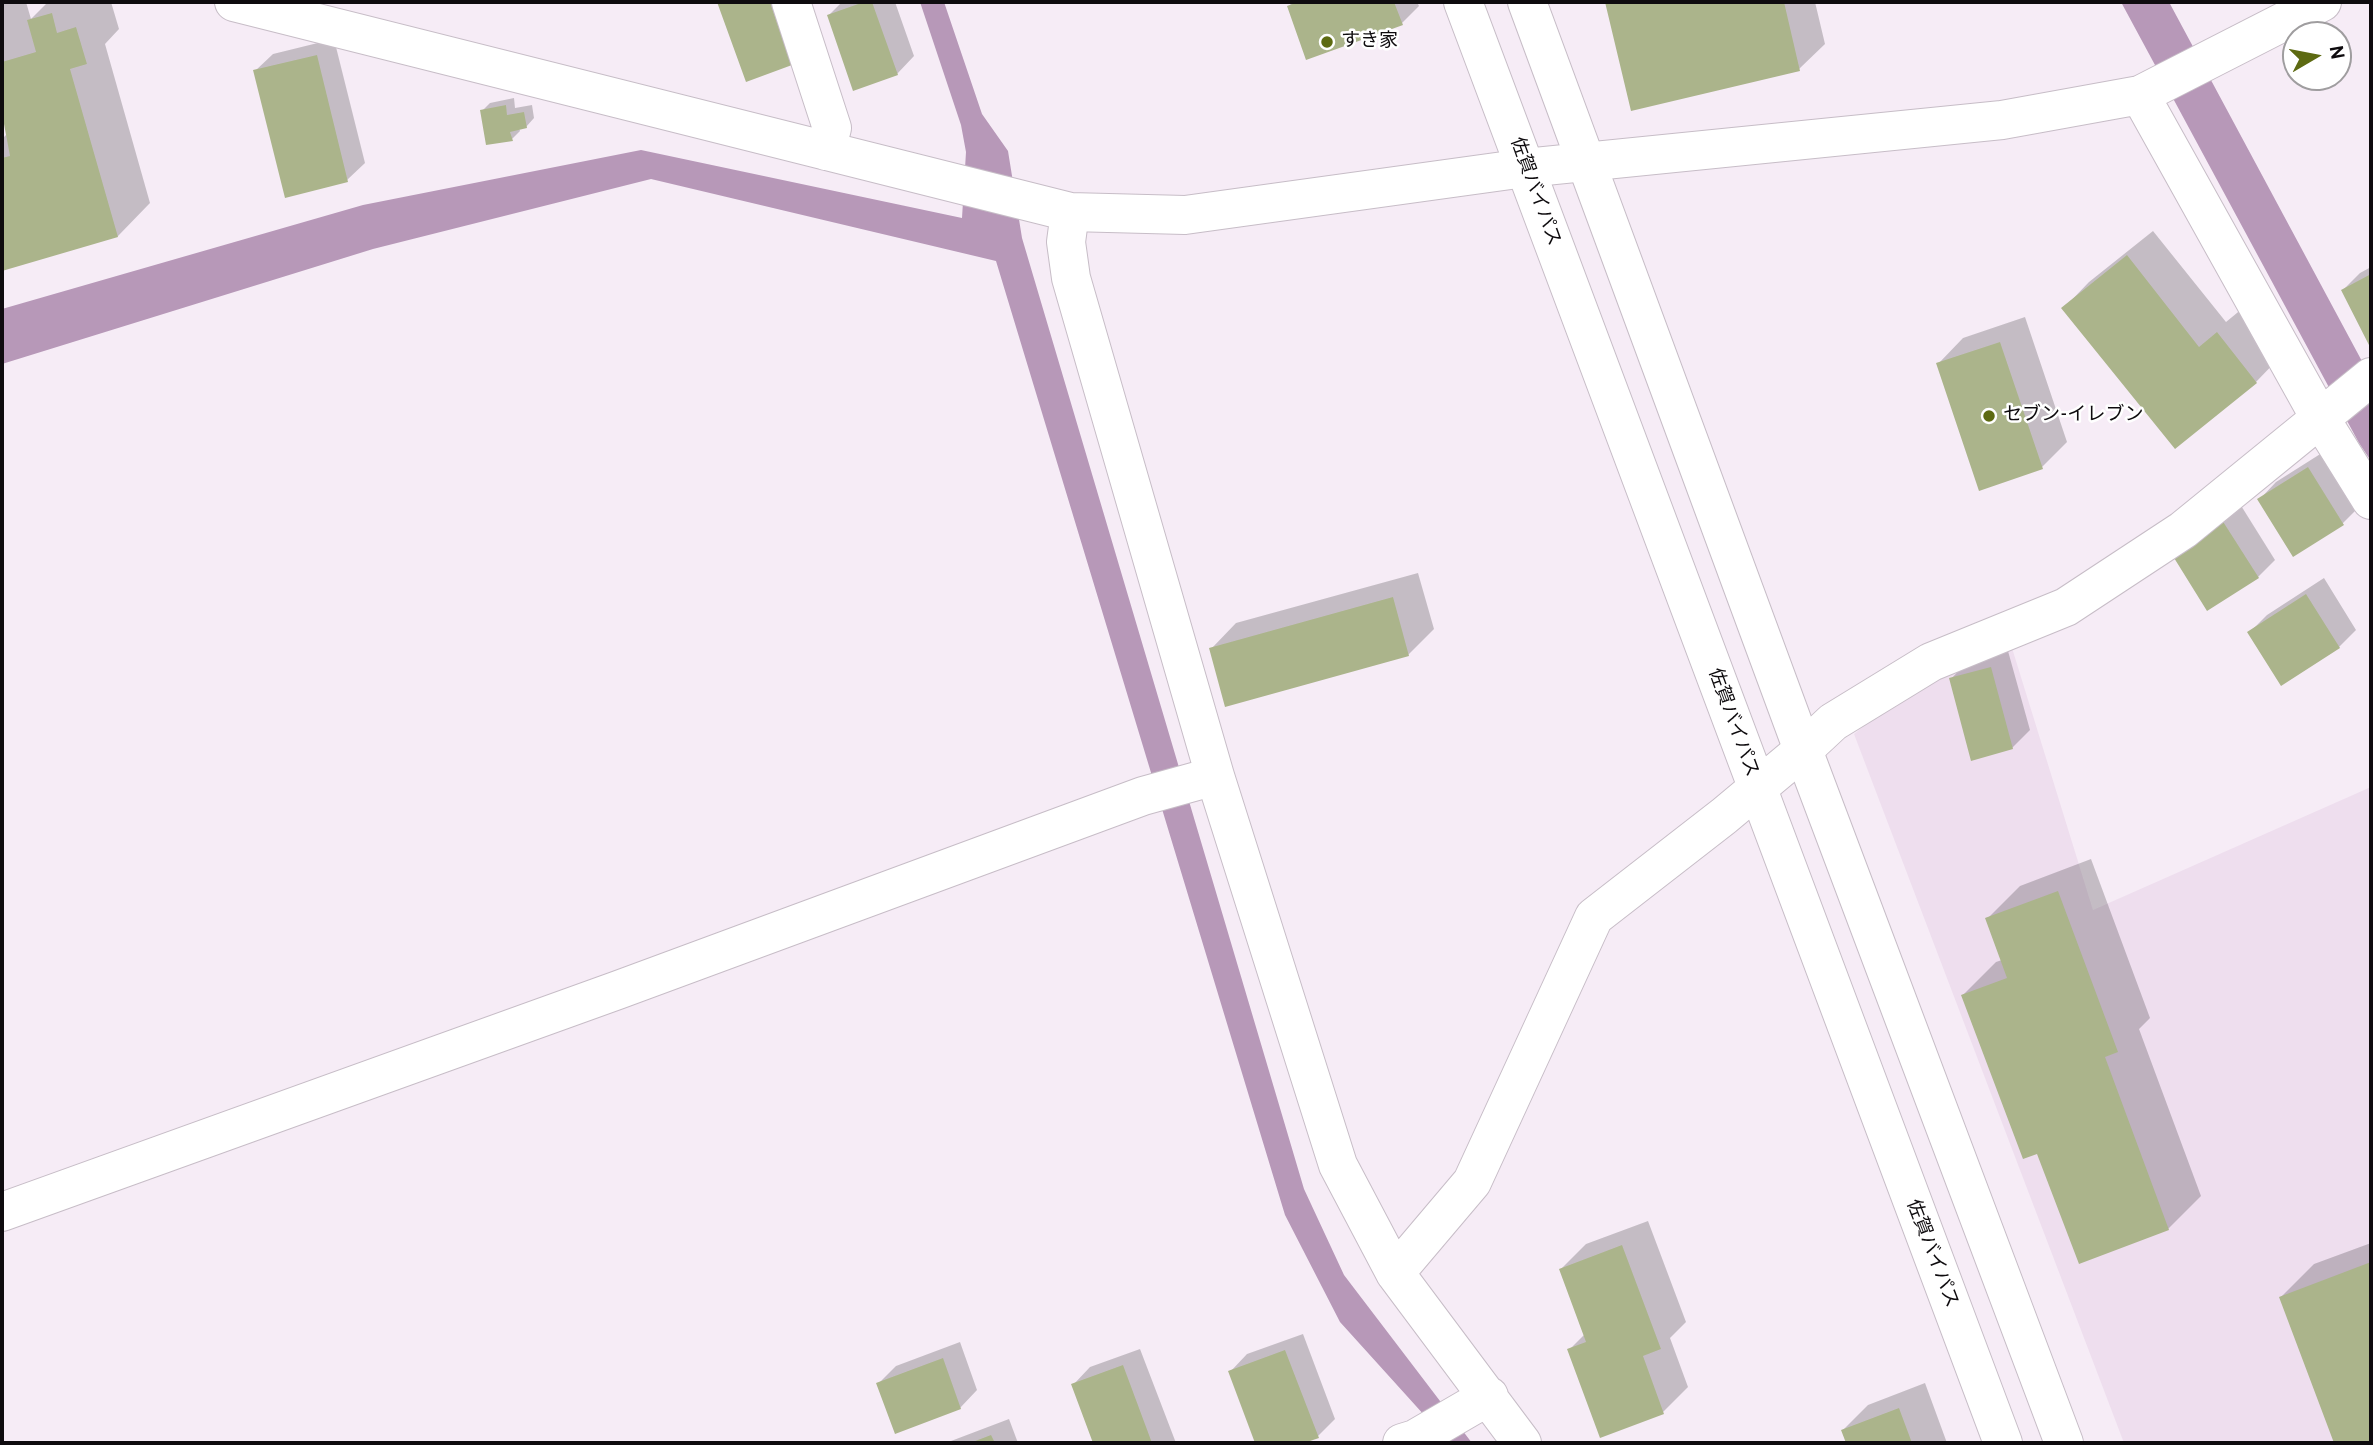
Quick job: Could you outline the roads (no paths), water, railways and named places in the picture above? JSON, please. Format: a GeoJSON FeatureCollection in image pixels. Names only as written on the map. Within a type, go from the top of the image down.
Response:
{"type":"FeatureCollection","features":[{"type":"Feature","properties":{"kind":"main road"},"geometry":{"type":"LineString","coordinates":[[234,2],[1070,212],[1185,215],[1584,161],[2003,120],[2140,95],[2322,2]]}},
{"type":"Feature","properties":{"kind":"main road"},"geometry":{"type":"LineString","coordinates":[[790,2],[832,128],[826,151]]}},
{"type":"Feature","properties":{"kind":"main road","name":"佐賀バイパス"},"geometry":{"type":"LineString","coordinates":[[1463,2],[2003,1443]]}},
{"type":"Feature","properties":{"kind":"main road"},"geometry":{"type":"LineString","coordinates":[[1527,2],[1802,750],[2064,1443]]}},
{"type":"Feature","properties":{"kind":"main road"},"geometry":{"type":"LineString","coordinates":[[2140,95],[2320,418],[2371,500]]}},
{"type":"Feature","properties":{"kind":"main road"},"geometry":{"type":"LineString","coordinates":[[1070,212],[1066,242],[1071,278],[1203,780],[1338,1165],[1395,1273],[1476,1404],[1522,1443]]}},
{"type":"Feature","properties":{"kind":"main road"},"geometry":{"type":"LineString","coordinates":[[1395,1273],[1472,1182],[1594,917],[1757,789],[1833,722],[1931,662],[2066,607],[2183,530],[2371,377]]}},
{"type":"Feature","properties":{"kind":"main road"},"geometry":{"type":"LineString","coordinates":[[2,1212],[618,990],[1143,796],[1203,780]]}},
{"type":"Feature","properties":{"kind":"main road"},"geometry":{"type":"LineString","coordinates":[[1408,1441],[1476,1404]]}},
{"type":"Feature","properties":{"kind":"place","name":"すき家"},"geometry":{"type":"Point","coordinates":[1327,42]}},
{"type":"Feature","properties":{"kind":"place","name":"セブン-イレブン"},"geometry":{"type":"Point","coordinates":[1989,416]}}]}
